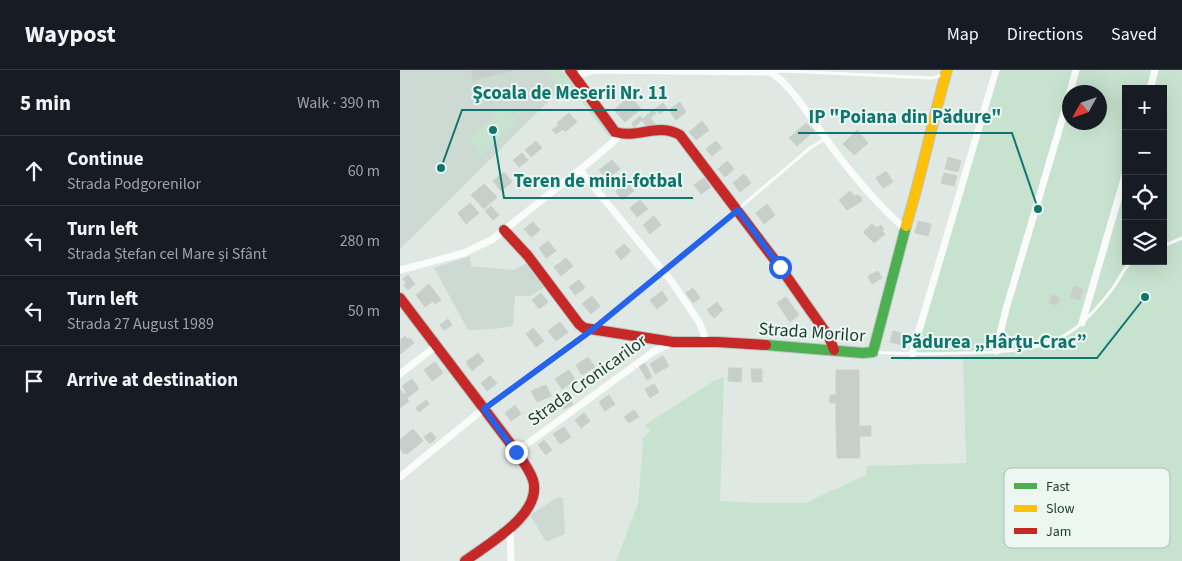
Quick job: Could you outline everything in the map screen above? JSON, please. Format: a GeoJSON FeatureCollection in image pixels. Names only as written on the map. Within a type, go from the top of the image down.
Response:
{"type":"FeatureCollection","features":[{"type":"Feature","properties":{"kind":"street"},"geometry":{"type":"LineString","coordinates":[[834,350],[833,344],[823,327],[687,142],[673,130],[666,128],[627,135],[620,134],[611,127],[573,73],[595,70],[769,72],[775,75],[791,92],[825,138],[875,199],[905,229]]}},
{"type":"Feature","properties":{"kind":"street"},"geometry":{"type":"LineString","coordinates":[[912,354],[996,70]]}},
{"type":"Feature","properties":{"kind":"street"},"geometry":{"type":"LineString","coordinates":[[1072,85],[1076,70]]}},
{"type":"Feature","properties":{"kind":"street"},"geometry":{"type":"LineString","coordinates":[[1151,85],[1156,70]]}},
{"type":"Feature","properties":{"kind":"street","name":"Strada Morilor"},"geometry":{"type":"LineString","coordinates":[[504,230],[528,256],[579,324],[592,330],[673,342],[704,342],[863,353],[873,352],[947,72]]}},
{"type":"Feature","properties":{"kind":"street"},"geometry":{"type":"LineString","coordinates":[[996,351],[1006,308],[1062,120]]}},
{"type":"Feature","properties":{"kind":"street"},"geometry":{"type":"LineString","coordinates":[[400,270],[464,253],[485,244],[580,170],[620,134]]}},
{"type":"Feature","properties":{"kind":"street"},"geometry":{"type":"LineString","coordinates":[[580,170],[663,270],[699,322],[704,334],[704,342]]}},
{"type":"Feature","properties":{"kind":"street"},"geometry":{"type":"LineString","coordinates":[[1082,323],[1125,175]]}},
{"type":"Feature","properties":{"kind":"street"},"geometry":{"type":"LineString","coordinates":[[400,298],[516,452],[533,479],[535,489],[528,507],[510,527],[465,561]]}},
{"type":"Feature","properties":{"kind":"street"},"geometry":{"type":"LineString","coordinates":[[400,477],[484,409],[592,330]]}},
{"type":"Feature","properties":{"kind":"street","name":"Strada Cronicarilor"},"geometry":{"type":"LineString","coordinates":[[516,452],[653,352],[673,342]]}},
{"type":"Feature","properties":{"kind":"street"},"geometry":{"type":"LineString","coordinates":[[400,374],[436,346]]}},
{"type":"Feature","properties":{"kind":"street"},"geometry":{"type":"LineString","coordinates":[[510,527],[512,561]]}},
{"type":"Feature","properties":{"kind":"lane"},"geometry":{"type":"LineString","coordinates":[[769,72],[786,71],[932,78],[947,72]]}},
{"type":"Feature","properties":{"kind":"lane"},"geometry":{"type":"LineString","coordinates":[[592,330],[810,148],[825,138]]}},
{"type":"Feature","properties":{"kind":"lane"},"geometry":{"type":"LineString","coordinates":[[1167,244],[1182,238]]}},
{"type":"Feature","properties":{"kind":"lane"},"geometry":{"type":"LineString","coordinates":[[873,352],[912,354],[996,351],[1026,348],[1049,343],[1082,323],[1114,287],[1123,270],[1128,265]]}},
{"type":"Feature","properties":{"kind":"shaded area"},"geometry":{"type":"Polygon","coordinates":[[[400,70],[547,70],[562,88],[400,249],[400,70]]]}},
{"type":"Feature","properties":{"kind":"shaded area"},"geometry":{"type":"Polygon","coordinates":[[[470,256],[471,266],[513,270],[530,262],[545,287],[530,296],[515,296],[513,326],[468,330],[434,268],[470,256]]]}},
{"type":"Feature","properties":{"kind":"shaded area"},"geometry":{"type":"Polygon","coordinates":[[[558,497],[563,498],[565,534],[546,542],[530,515],[558,497]]]}},
{"type":"Feature","properties":{"kind":"green space"},"geometry":{"type":"Polygon","coordinates":[[[547,70],[562,70],[612,134],[609,137],[571,88],[562,88],[547,70]]]}},
{"type":"Feature","properties":{"kind":"green space"},"geometry":{"type":"Polygon","coordinates":[[[992,70],[1182,70],[1182,561],[616,561],[638,504],[643,447],[642,438],[650,432],[645,425],[715,380],[724,377],[720,501],[805,503],[866,475],[867,466],[966,463],[963,356],[907,361],[992,70]]]}},
{"type":"Feature","properties":{"kind":"green space"},"geometry":{"type":"Polygon","coordinates":[[[504,107],[517,121],[482,154],[469,140],[504,107]]]}},
{"type":"Feature","properties":{"kind":"building"},"geometry":{"type":"Polygon","coordinates":[[[471,70],[516,70],[473,80],[471,70]]]}},
{"type":"Feature","properties":{"kind":"building"},"geometry":{"type":"Polygon","coordinates":[[[630,96],[641,109],[625,122],[614,110],[630,96]]]}},
{"type":"Feature","properties":{"kind":"building"},"geometry":{"type":"Polygon","coordinates":[[[680,102],[686,112],[676,120],[669,110],[680,102]]]}},
{"type":"Feature","properties":{"kind":"building"},"geometry":{"type":"Polygon","coordinates":[[[663,103],[667,108],[660,114],[655,109],[663,103]]]}},
{"type":"Feature","properties":{"kind":"building"},"geometry":{"type":"Polygon","coordinates":[[[653,110],[656,113],[650,118],[657,126],[647,127],[642,120],[634,127],[632,123],[640,116],[643,119],[653,110]]]}},
{"type":"Feature","properties":{"kind":"building"},"geometry":{"type":"Polygon","coordinates":[[[569,113],[577,122],[565,132],[563,129],[556,134],[552,130],[569,113]]]}},
{"type":"Feature","properties":{"kind":"building"},"geometry":{"type":"Polygon","coordinates":[[[702,121],[709,130],[696,140],[689,132],[702,121]]]}},
{"type":"Feature","properties":{"kind":"building"},"geometry":{"type":"Polygon","coordinates":[[[806,123],[814,131],[797,146],[789,138],[806,123]]]}},
{"type":"Feature","properties":{"kind":"building"},"geometry":{"type":"Polygon","coordinates":[[[857,130],[868,143],[854,155],[843,144],[857,130]]]}},
{"type":"Feature","properties":{"kind":"building"},"geometry":{"type":"Polygon","coordinates":[[[536,141],[542,148],[531,157],[525,150],[536,141]]]}},
{"type":"Feature","properties":{"kind":"building"},"geometry":{"type":"Polygon","coordinates":[[[716,141],[722,148],[712,156],[706,149],[716,141]]]}},
{"type":"Feature","properties":{"kind":"building"},"geometry":{"type":"Polygon","coordinates":[[[522,153],[528,160],[519,167],[513,160],[522,153]]]}},
{"type":"Feature","properties":{"kind":"building"},"geometry":{"type":"Polygon","coordinates":[[[948,157],[961,161],[958,172],[945,169],[948,157]]]}},
{"type":"Feature","properties":{"kind":"building"},"geometry":{"type":"Polygon","coordinates":[[[612,160],[620,169],[607,179],[599,170],[612,160]]]}},
{"type":"Feature","properties":{"kind":"building"},"geometry":{"type":"Polygon","coordinates":[[[727,161],[734,169],[725,177],[718,169],[727,161]]]}},
{"type":"Feature","properties":{"kind":"building"},"geometry":{"type":"Polygon","coordinates":[[[886,171],[893,182],[883,188],[876,178],[886,171]]]}},
{"type":"Feature","properties":{"kind":"building"},"geometry":{"type":"Polygon","coordinates":[[[504,172],[512,182],[501,191],[493,181],[504,172]]]}},
{"type":"Feature","properties":{"kind":"building"},"geometry":{"type":"Polygon","coordinates":[[[944,173],[957,176],[954,186],[941,183],[944,173]]]}},
{"type":"Feature","properties":{"kind":"building"},"geometry":{"type":"Polygon","coordinates":[[[744,174],[751,183],[740,192],[733,183],[744,174]]]}},
{"type":"Feature","properties":{"kind":"building"},"geometry":{"type":"Polygon","coordinates":[[[704,178],[711,187],[701,194],[694,185],[704,178]]]}},
{"type":"Feature","properties":{"kind":"building"},"geometry":{"type":"Polygon","coordinates":[[[627,183],[634,191],[622,200],[616,191],[627,183]]]}},
{"type":"Feature","properties":{"kind":"building"},"geometry":{"type":"Polygon","coordinates":[[[484,184],[497,197],[484,209],[471,195],[484,184]]]}},
{"type":"Feature","properties":{"kind":"building"},"geometry":{"type":"Polygon","coordinates":[[[850,191],[854,196],[861,197],[862,201],[847,210],[839,200],[850,191]]]}},
{"type":"Feature","properties":{"kind":"building"},"geometry":{"type":"Polygon","coordinates":[[[640,200],[648,209],[637,217],[630,208],[640,200]]]}},
{"type":"Feature","properties":{"kind":"building"},"geometry":{"type":"Polygon","coordinates":[[[470,203],[479,213],[466,224],[458,213],[470,203]]]}},
{"type":"Feature","properties":{"kind":"building"},"geometry":{"type":"Polygon","coordinates":[[[767,204],[775,215],[764,224],[756,213],[767,204]]]}},
{"type":"Feature","properties":{"kind":"building"},"geometry":{"type":"Polygon","coordinates":[[[491,206],[499,215],[493,220],[485,211],[491,206]]]}},
{"type":"Feature","properties":{"kind":"building"},"geometry":{"type":"Polygon","coordinates":[[[654,216],[661,225],[650,234],[643,225],[654,216]]]}},
{"type":"Feature","properties":{"kind":"building"},"geometry":{"type":"Polygon","coordinates":[[[918,221],[931,224],[928,236],[915,233],[918,221]]]}},
{"type":"Feature","properties":{"kind":"building"},"geometry":{"type":"Polygon","coordinates":[[[533,222],[540,230],[531,237],[524,229],[533,222]]]}},
{"type":"Feature","properties":{"kind":"building"},"geometry":{"type":"Polygon","coordinates":[[[872,224],[877,228],[881,225],[884,229],[882,231],[885,234],[874,243],[863,232],[872,224]]]}},
{"type":"Feature","properties":{"kind":"building"},"geometry":{"type":"Polygon","coordinates":[[[548,241],[556,251],[546,258],[539,248],[548,241]]]}},
{"type":"Feature","properties":{"kind":"building"},"geometry":{"type":"Polygon","coordinates":[[[624,244],[631,251],[621,260],[615,252],[624,244]]]}},
{"type":"Feature","properties":{"kind":"building"},"geometry":{"type":"Polygon","coordinates":[[[566,258],[573,266],[561,276],[554,267],[566,258]]]}},
{"type":"Feature","properties":{"kind":"building"},"geometry":{"type":"Polygon","coordinates":[[[878,271],[882,278],[872,284],[868,276],[878,271]]]}},
{"type":"Feature","properties":{"kind":"building"},"geometry":{"type":"Polygon","coordinates":[[[408,275],[415,284],[408,290],[404,285],[406,283],[403,279],[408,275]]]}},
{"type":"Feature","properties":{"kind":"building"},"geometry":{"type":"Polygon","coordinates":[[[579,280],[585,288],[575,295],[569,287],[579,280]]]}},
{"type":"Feature","properties":{"kind":"building"},"geometry":{"type":"Polygon","coordinates":[[[429,284],[441,300],[435,304],[433,301],[425,307],[416,295],[429,284]]]}},
{"type":"Feature","properties":{"kind":"building"},"geometry":{"type":"Polygon","coordinates":[[[1074,286],[1083,290],[1079,300],[1070,297],[1074,286]]]}},
{"type":"Feature","properties":{"kind":"building"},"geometry":{"type":"Polygon","coordinates":[[[693,288],[700,298],[693,303],[686,293],[693,288]]]}},
{"type":"Feature","properties":{"kind":"building"},"geometry":{"type":"Polygon","coordinates":[[[662,291],[668,300],[657,309],[650,300],[662,291]]]}},
{"type":"Feature","properties":{"kind":"building"},"geometry":{"type":"Polygon","coordinates":[[[541,293],[548,302],[539,309],[532,300],[541,293]]]}},
{"type":"Feature","properties":{"kind":"building"},"geometry":{"type":"Polygon","coordinates":[[[1052,295],[1060,298],[1057,305],[1049,303],[1052,295]]]}},
{"type":"Feature","properties":{"kind":"building"},"geometry":{"type":"Polygon","coordinates":[[[592,296],[600,306],[591,314],[582,304],[592,296]]]}},
{"type":"Feature","properties":{"kind":"building"},"geometry":{"type":"Polygon","coordinates":[[[786,297],[799,315],[790,322],[777,303],[786,297]]]}},
{"type":"Feature","properties":{"kind":"building"},"geometry":{"type":"Polygon","coordinates":[[[717,302],[723,310],[714,318],[707,310],[717,302]]]}},
{"type":"Feature","properties":{"kind":"building"},"geometry":{"type":"Polygon","coordinates":[[[448,319],[452,325],[444,330],[440,325],[448,319]]]}},
{"type":"Feature","properties":{"kind":"building"},"geometry":{"type":"Polygon","coordinates":[[[560,322],[568,332],[556,341],[548,331],[560,322]]]}},
{"type":"Feature","properties":{"kind":"building"},"geometry":{"type":"Polygon","coordinates":[[[533,328],[544,341],[536,347],[526,334],[533,328]]]}},
{"type":"Feature","properties":{"kind":"building"},"geometry":{"type":"Polygon","coordinates":[[[893,331],[905,334],[902,345],[890,342],[893,331]]]}},
{"type":"Feature","properties":{"kind":"building"},"geometry":{"type":"Polygon","coordinates":[[[405,336],[414,343],[400,354],[400,340],[405,336]]]}},
{"type":"Feature","properties":{"kind":"building"},"geometry":{"type":"Polygon","coordinates":[[[478,353],[484,361],[472,371],[466,362],[478,353]]]}},
{"type":"Feature","properties":{"kind":"building"},"geometry":{"type":"Polygon","coordinates":[[[663,356],[669,366],[655,374],[650,364],[663,356]]]}},
{"type":"Feature","properties":{"kind":"building"},"geometry":{"type":"Polygon","coordinates":[[[588,357],[595,367],[582,375],[576,365],[588,357]]]}},
{"type":"Feature","properties":{"kind":"building"},"geometry":{"type":"Polygon","coordinates":[[[435,362],[443,373],[432,381],[424,370],[435,362]]]}},
{"type":"Feature","properties":{"kind":"building"},"geometry":{"type":"Polygon","coordinates":[[[645,363],[652,377],[647,380],[639,366],[645,363]]]}},
{"type":"Feature","properties":{"kind":"building"},"geometry":{"type":"Polygon","coordinates":[[[729,368],[742,368],[741,382],[728,381],[729,368]]]}},
{"type":"Feature","properties":{"kind":"building"},"geometry":{"type":"Polygon","coordinates":[[[751,369],[762,369],[762,382],[752,382],[751,369]]]}},
{"type":"Feature","properties":{"kind":"building"},"geometry":{"type":"Polygon","coordinates":[[[569,370],[575,380],[562,389],[555,379],[569,370]]]}},
{"type":"Feature","properties":{"kind":"building"},"geometry":{"type":"Polygon","coordinates":[[[836,370],[859,370],[859,426],[836,426],[836,403],[830,403],[830,395],[836,395],[836,370]]]}},
{"type":"Feature","properties":{"kind":"building"},"geometry":{"type":"Polygon","coordinates":[[[490,376],[497,383],[487,391],[481,383],[490,376]]]}},
{"type":"Feature","properties":{"kind":"building"},"geometry":{"type":"Polygon","coordinates":[[[412,379],[419,389],[407,398],[402,386],[412,379]]]}},
{"type":"Feature","properties":{"kind":"building"},"geometry":{"type":"Polygon","coordinates":[[[654,384],[659,392],[650,398],[645,389],[654,384]]]}},
{"type":"Feature","properties":{"kind":"building"},"geometry":{"type":"Polygon","coordinates":[[[546,385],[551,396],[537,402],[531,391],[546,385]]]}},
{"type":"Feature","properties":{"kind":"building"},"geometry":{"type":"Polygon","coordinates":[[[400,389],[409,401],[400,408],[400,389]]]}},
{"type":"Feature","properties":{"kind":"building"},"geometry":{"type":"Polygon","coordinates":[[[566,393],[573,404],[564,409],[557,398],[566,393]]]}},
{"type":"Feature","properties":{"kind":"building"},"geometry":{"type":"Polygon","coordinates":[[[609,395],[615,404],[605,411],[599,402],[609,395]]]}},
{"type":"Feature","properties":{"kind":"building"},"geometry":{"type":"Polygon","coordinates":[[[426,400],[429,404],[419,412],[416,408],[426,400]]]}},
{"type":"Feature","properties":{"kind":"building"},"geometry":{"type":"Polygon","coordinates":[[[515,405],[521,414],[511,421],[505,413],[515,405]]]}},
{"type":"Feature","properties":{"kind":"building"},"geometry":{"type":"Polygon","coordinates":[[[634,410],[639,417],[629,423],[624,417],[634,410]]]}},
{"type":"Feature","properties":{"kind":"building"},"geometry":{"type":"Polygon","coordinates":[[[584,413],[590,421],[581,428],[575,420],[584,413]]]}},
{"type":"Feature","properties":{"kind":"building"},"geometry":{"type":"Polygon","coordinates":[[[836,426],[859,426],[860,458],[837,458],[836,426]]]}},
{"type":"Feature","properties":{"kind":"building"},"geometry":{"type":"Polygon","coordinates":[[[859,426],[871,426],[871,436],[859,436],[859,426]]]}},
{"type":"Feature","properties":{"kind":"building"},"geometry":{"type":"Polygon","coordinates":[[[564,427],[571,437],[560,444],[553,434],[564,427]]]}},
{"type":"Feature","properties":{"kind":"building"},"geometry":{"type":"Polygon","coordinates":[[[413,429],[423,441],[407,454],[403,453],[400,448],[400,440],[413,429]]]}},
{"type":"Feature","properties":{"kind":"building"},"geometry":{"type":"Polygon","coordinates":[[[431,432],[436,438],[430,444],[424,437],[431,432]]]}},
{"type":"Feature","properties":{"kind":"building"},"geometry":{"type":"Polygon","coordinates":[[[544,440],[552,450],[546,455],[538,445],[544,440]]]}},
{"type":"Feature","properties":{"kind":"traffic: fast"},"geometry":{"type":"LineString","coordinates":[[766,345],[863,353],[873,352],[906,226]]}},
{"type":"Feature","properties":{"kind":"traffic: slow"},"geometry":{"type":"LineString","coordinates":[[906,226],[947,70]]}},
{"type":"Feature","properties":{"kind":"traffic: jam"},"geometry":{"type":"LineString","coordinates":[[570,70],[615,132],[632,134],[664,130],[680,135],[780,267],[829,337],[834,350]]}},
{"type":"Feature","properties":{"kind":"traffic: jam"},"geometry":{"type":"LineString","coordinates":[[504,230],[528,256],[584,328],[673,342],[766,345]]}},
{"type":"Feature","properties":{"kind":"traffic: jam"},"geometry":{"type":"LineString","coordinates":[[400,298],[513,447],[527,467],[533,480],[534,493],[530,505],[522,516],[499,537],[465,561]]}},
{"type":"Feature","properties":{"kind":"place","name":"Teren de mini-fotbal"},"geometry":{"type":"Point","coordinates":[493,130]}},
{"type":"Feature","properties":{"kind":"place","name":"Şcoala de Meserii Nr. 11"},"geometry":{"type":"Point","coordinates":[441,168]}},
{"type":"Feature","properties":{"kind":"place","name":"IP \"Poiana din Pădure\""},"geometry":{"type":"Point","coordinates":[1038,209]}},
{"type":"Feature","properties":{"kind":"place","name":"Pădurea „Hârțu-Crac”"},"geometry":{"type":"Point","coordinates":[1145,297]}},
{"type":"Feature","properties":{"kind":"route"},"geometry":{"type":"LineString","coordinates":[[516,452],[484,409],[592,330],[738,210],[780,267]]}}]}
